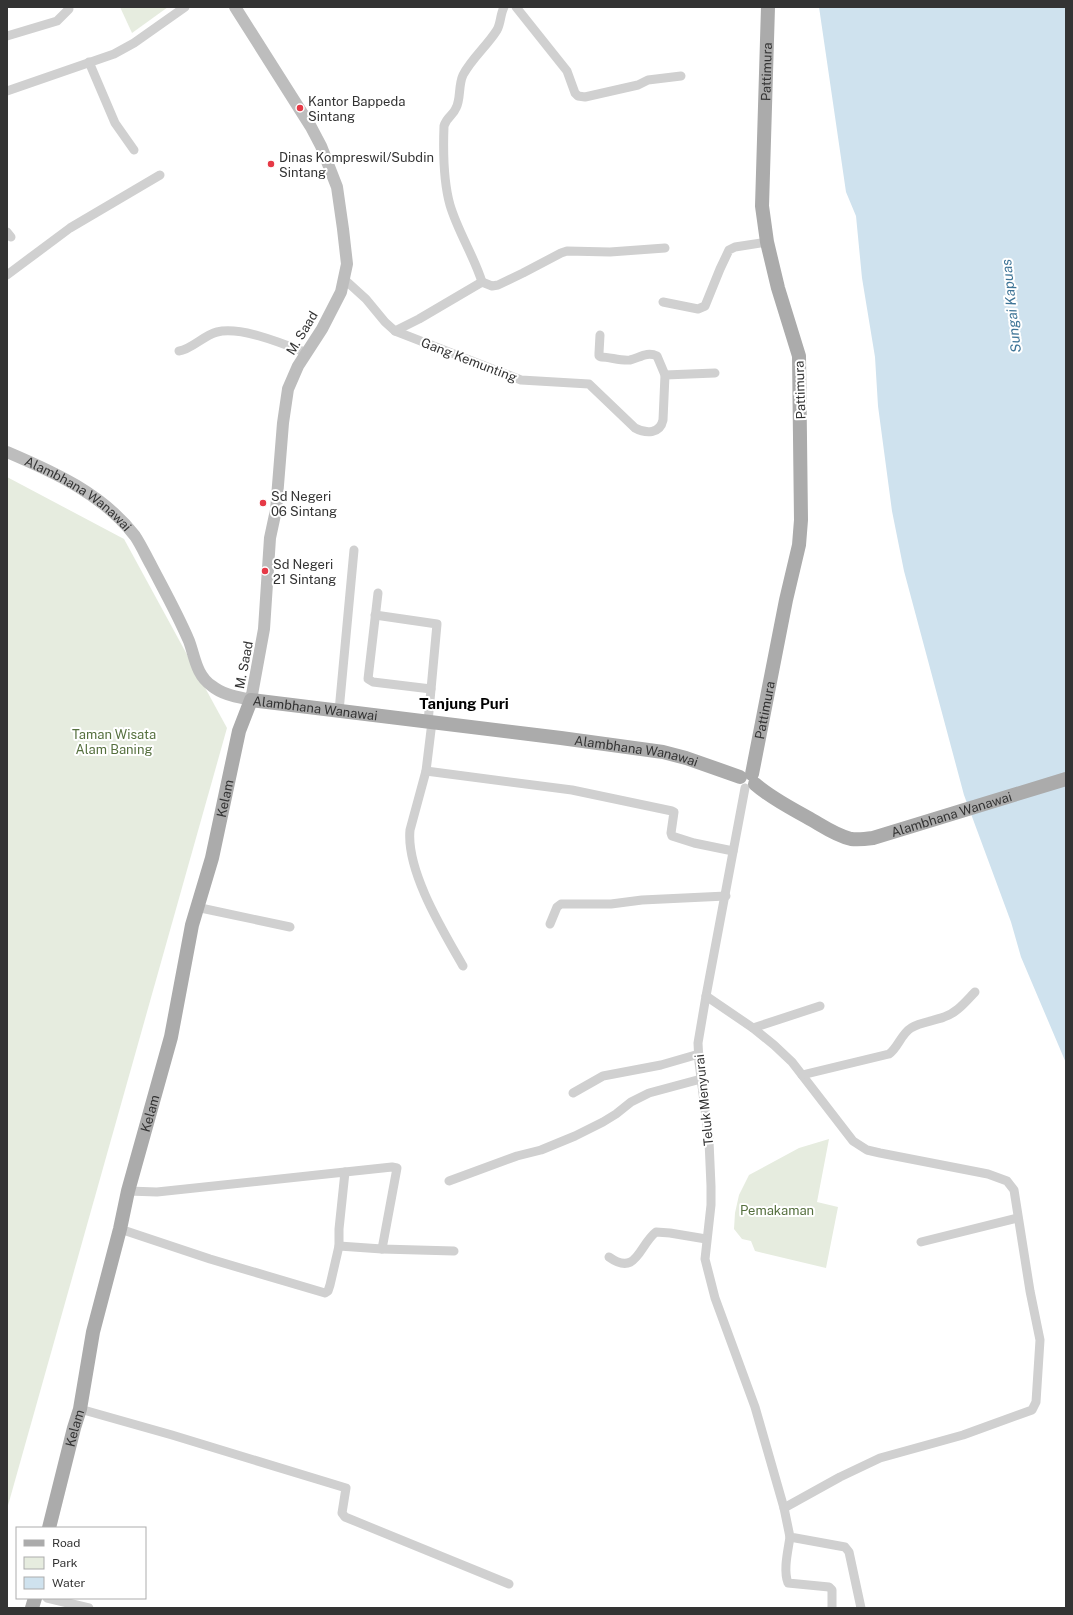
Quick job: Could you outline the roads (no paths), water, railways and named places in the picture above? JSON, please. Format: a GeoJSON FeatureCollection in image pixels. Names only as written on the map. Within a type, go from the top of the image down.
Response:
{"type":"FeatureCollection","features":[{"type":"Feature","properties":{"kind":"main road","name":"Pattimura"},"geometry":{"type":"LineString","coordinates":[[748,781],[799,545],[802,520],[799,356],[778,288],[767,242],[762,206],[767,89],[768,7]]}},
{"type":"Feature","properties":{"kind":"main road","name":"Alambhana Wanawai"},"geometry":{"type":"LineString","coordinates":[[251,700],[663,752],[686,758],[748,781],[778,800],[842,836],[860,840],[898,831],[1066,780]]}},
{"type":"Feature","properties":{"kind":"main road","name":"Kelam"},"geometry":{"type":"LineString","coordinates":[[49,1527],[80,1409],[93,1332],[120,1229],[128,1191],[171,1037],[196,907],[212,858],[239,731],[251,700]]}},
{"type":"Feature","properties":{"kind":"street"},"geometry":{"type":"LineString","coordinates":[[7,91],[109,56],[124,49],[185,7]]}},
{"type":"Feature","properties":{"kind":"street","name":"M. Saad"},"geometry":{"type":"LineString","coordinates":[[235,7],[304,115],[321,146],[336,187],[343,229],[346,264],[344,279],[338,298],[322,330],[298,366],[288,389],[276,510],[270,538],[264,629],[251,700]]}},
{"type":"Feature","properties":{"kind":"street"},"geometry":{"type":"LineString","coordinates":[[482,282],[477,265],[457,224],[450,205],[445,174],[444,126],[446,120],[457,107],[459,86],[464,74],[478,53],[496,31],[501,22],[504,7]]}},
{"type":"Feature","properties":{"kind":"street"},"geometry":{"type":"LineString","coordinates":[[516,7],[567,71],[575,93],[578,96],[585,97],[638,85],[648,80],[681,76]]}},
{"type":"Feature","properties":{"kind":"street"},"geometry":{"type":"LineString","coordinates":[[7,36],[57,21],[69,9]]}},
{"type":"Feature","properties":{"kind":"street"},"geometry":{"type":"LineString","coordinates":[[89,62],[115,123],[134,150]]}},
{"type":"Feature","properties":{"kind":"street"},"geometry":{"type":"LineString","coordinates":[[7,275],[70,228],[160,175]]}},
{"type":"Feature","properties":{"kind":"street"},"geometry":{"type":"LineString","coordinates":[[663,302],[698,309],[705,306],[729,250],[735,247],[767,242]]}},
{"type":"Feature","properties":{"kind":"street"},"geometry":{"type":"LineString","coordinates":[[482,282],[492,286],[498,285],[567,251],[610,252],[665,248]]}},
{"type":"Feature","properties":{"kind":"street","name":"Gang Kemunting"},"geometry":{"type":"LineString","coordinates":[[344,279],[366,299],[385,322],[395,331],[521,380],[589,384],[635,428],[644,431],[655,431],[661,426],[663,420],[665,375],[659,360],[654,354],[646,354],[625,360],[599,356],[600,335]]}},
{"type":"Feature","properties":{"kind":"street"},"geometry":{"type":"LineString","coordinates":[[395,331],[419,319],[482,282]]}},
{"type":"Feature","properties":{"kind":"street"},"geometry":{"type":"LineString","coordinates":[[179,351],[206,336],[232,330],[254,335],[307,353]]}},
{"type":"Feature","properties":{"kind":"street"},"geometry":{"type":"LineString","coordinates":[[665,375],[715,373]]}},
{"type":"Feature","properties":{"kind":"street","name":"Alambhana Wanawai"},"geometry":{"type":"LineString","coordinates":[[7,452],[54,472],[92,495],[116,515],[135,537],[170,601],[189,643],[199,672],[211,686],[223,692],[251,700]]}},
{"type":"Feature","properties":{"kind":"street"},"geometry":{"type":"LineString","coordinates":[[339,711],[354,550]]}},
{"type":"Feature","properties":{"kind":"street"},"geometry":{"type":"LineString","coordinates":[[378,593],[368,679],[373,682],[431,689]]}},
{"type":"Feature","properties":{"kind":"street"},"geometry":{"type":"LineString","coordinates":[[376,615],[437,624],[426,771],[410,830],[410,838],[414,861],[421,885],[464,966]]}},
{"type":"Feature","properties":{"kind":"street"},"geometry":{"type":"LineString","coordinates":[[426,771],[572,790],[672,811],[674,812],[671,833],[672,836],[694,843],[733,850]]}},
{"type":"Feature","properties":{"kind":"street","name":"Teluk Menyurai"},"geometry":{"type":"LineString","coordinates":[[748,781],[733,850],[726,896],[700,1026],[699,1054],[709,1141],[711,1186],[711,1205],[706,1239],[705,1259],[711,1286],[755,1407],[784,1508],[790,1537]]}},
{"type":"Feature","properties":{"kind":"street"},"geometry":{"type":"LineString","coordinates":[[550,924],[557,907],[561,904],[611,904],[642,900],[726,896]]}},
{"type":"Feature","properties":{"kind":"street"},"geometry":{"type":"LineString","coordinates":[[196,907],[290,927]]}},
{"type":"Feature","properties":{"kind":"street"},"geometry":{"type":"LineString","coordinates":[[802,1075],[889,1054],[893,1051],[905,1033],[912,1027],[944,1017],[962,1006],[975,992]]}},
{"type":"Feature","properties":{"kind":"street"},"geometry":{"type":"LineString","coordinates":[[706,996],[753,1028],[774,1045],[802,1075],[848,1136],[858,1145],[867,1150],[988,1174],[1007,1181],[1014,1190],[1017,1218],[1040,1340],[1036,1402],[1032,1410],[963,1435],[880,1458],[840,1477],[784,1508]]}},
{"type":"Feature","properties":{"kind":"street"},"geometry":{"type":"LineString","coordinates":[[753,1028],[820,1006]]}},
{"type":"Feature","properties":{"kind":"street"},"geometry":{"type":"LineString","coordinates":[[573,1093],[603,1076],[661,1066],[699,1054]]}},
{"type":"Feature","properties":{"kind":"street"},"geometry":{"type":"LineString","coordinates":[[449,1181],[517,1156],[541,1150],[575,1136],[603,1122],[631,1102],[649,1093],[701,1079]]}},
{"type":"Feature","properties":{"kind":"street"},"geometry":{"type":"LineString","coordinates":[[128,1191],[157,1192],[392,1166],[397,1168],[382,1249]]}},
{"type":"Feature","properties":{"kind":"street"},"geometry":{"type":"LineString","coordinates":[[120,1229],[320,1293],[325,1293],[328,1291],[338,1246],[345,1172]]}},
{"type":"Feature","properties":{"kind":"street"},"geometry":{"type":"LineString","coordinates":[[920,1242],[1017,1218]]}},
{"type":"Feature","properties":{"kind":"street"},"geometry":{"type":"LineString","coordinates":[[609,1257],[616,1263],[626,1264],[630,1262],[635,1259],[656,1232],[706,1239]]}},
{"type":"Feature","properties":{"kind":"street"},"geometry":{"type":"LineString","coordinates":[[338,1246],[454,1251]]}},
{"type":"Feature","properties":{"kind":"street"},"geometry":{"type":"LineString","coordinates":[[80,1409],[345,1487],[347,1491],[342,1513],[345,1517],[510,1584]]}},
{"type":"Feature","properties":{"kind":"street"},"geometry":{"type":"LineString","coordinates":[[832,1608],[832,1590],[829,1587],[788,1583],[786,1560],[790,1537],[845,1547],[849,1552],[861,1608]]}},
{"type":"Feature","properties":{"kind":"street"},"geometry":{"type":"LineString","coordinates":[[51,1599],[89,1608]]}},
{"type":"Feature","properties":{"kind":"water","name":"Sungai Kapuas"},"geometry":{"type":"Polygon","coordinates":[[[819,7],[1066,7],[1066,1063],[1021,957],[1011,922],[964,795],[904,571],[892,511],[878,406],[875,357],[862,278],[856,216],[846,192],[819,7]]]}},
{"type":"Feature","properties":{"kind":"place","name":"Kantor Bappeda Sintang"},"geometry":{"type":"Point","coordinates":[300,108]}},
{"type":"Feature","properties":{"kind":"place","name":"Dinas Kompreswil/Subdin Sintang"},"geometry":{"type":"Point","coordinates":[271,164]}},
{"type":"Feature","properties":{"kind":"place","name":"Sd Negeri 06 Sintang"},"geometry":{"type":"Point","coordinates":[263,503]}},
{"type":"Feature","properties":{"kind":"place","name":"Sd Negeri 21 Sintang"},"geometry":{"type":"Point","coordinates":[265,571]}},
{"type":"Feature","properties":{"kind":"district","name":"Tanjung Puri"},"geometry":{"type":"Point","coordinates":[464,703]}},
{"type":"Feature","properties":{"kind":"park label","name":"Taman Wisata Alam Baning"},"geometry":{"type":"Point","coordinates":[114,742]}},
{"type":"Feature","properties":{"kind":"park label","name":"Pemakaman"},"geometry":{"type":"Point","coordinates":[777,1210]}}]}
